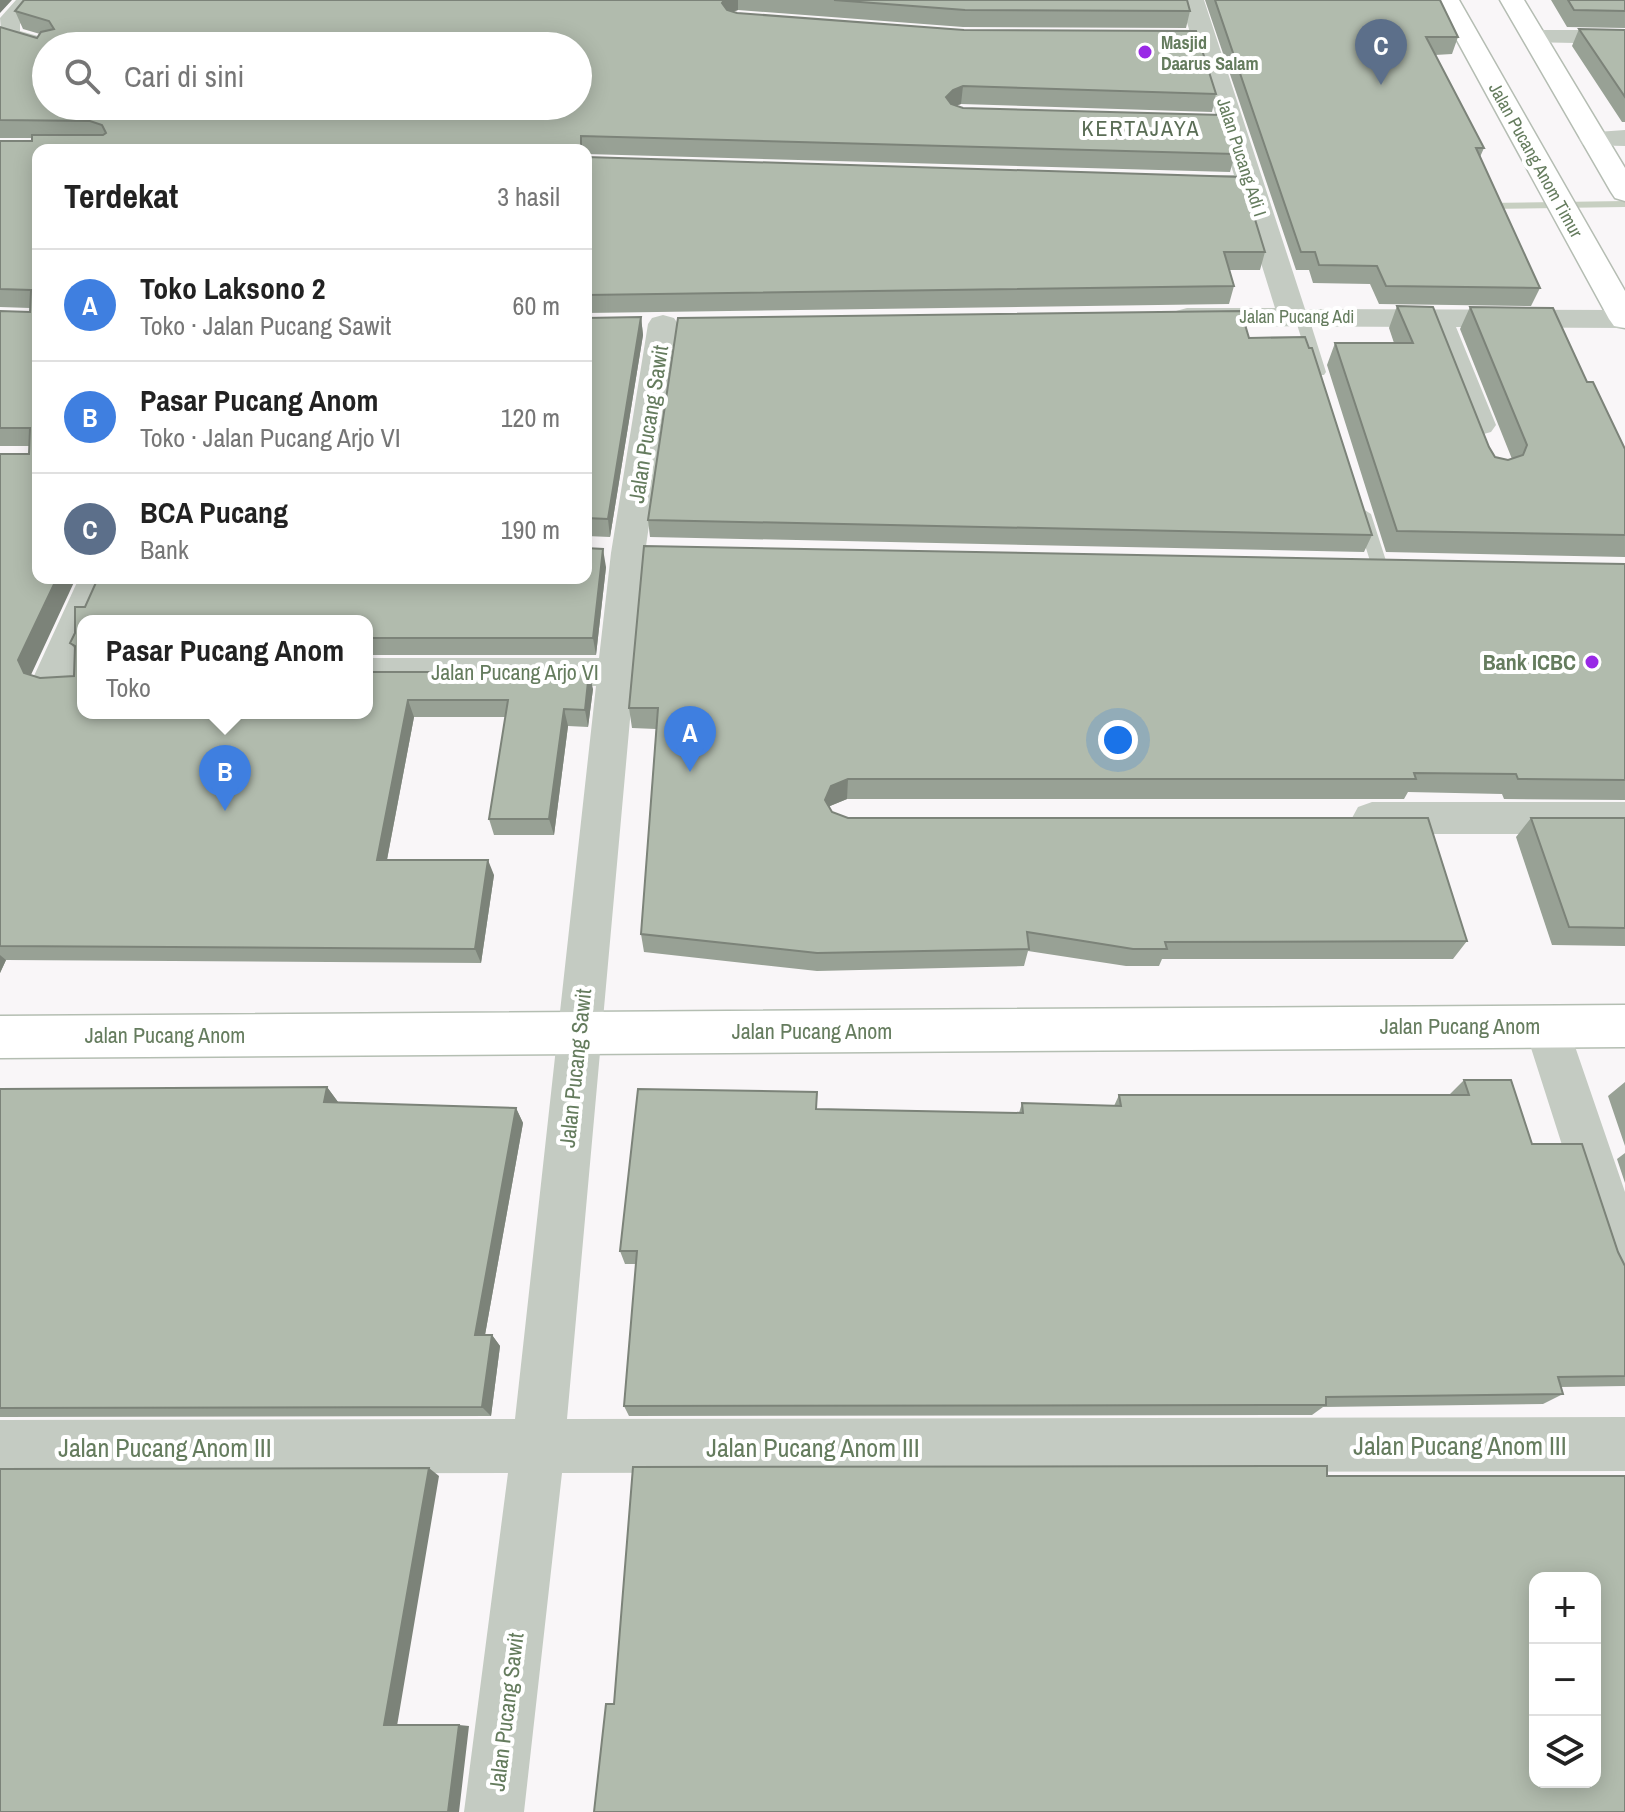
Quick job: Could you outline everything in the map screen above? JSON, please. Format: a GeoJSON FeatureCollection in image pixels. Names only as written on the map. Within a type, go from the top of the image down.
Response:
{"type":"FeatureCollection","features":[{"type":"Feature","properties":{"kind":"main road","name":"Jalan Pucang Anom Timur"},"geometry":{"type":"LineString","coordinates":[[1447,0],[1625,319]]}},
{"type":"Feature","properties":{"kind":"main road"},"geometry":{"type":"LineString","coordinates":[[1512,0],[1625,192]]}},
{"type":"Feature","properties":{"kind":"main road","name":"Jalan Pucang Anom"},"geometry":{"type":"LineString","coordinates":[[0,1037],[1625,1026]]}},
{"type":"Feature","properties":{"kind":"street"},"geometry":{"type":"LineString","coordinates":[[29,0],[9,22],[7,29],[11,36],[32,42]]}},
{"type":"Feature","properties":{"kind":"street","name":"Jalan Pucang Adi I"},"geometry":{"type":"LineString","coordinates":[[1192,0],[1296,315]]}},
{"type":"Feature","properties":{"kind":"street"},"geometry":{"type":"LineString","coordinates":[[1534,37],[1625,37]]}},
{"type":"Feature","properties":{"kind":"street"},"geometry":{"type":"LineString","coordinates":[[1173,38],[1203,38]]}},
{"type":"Feature","properties":{"kind":"street"},"geometry":{"type":"LineString","coordinates":[[1200,122],[1232,123]]}},
{"type":"Feature","properties":{"kind":"street"},"geometry":{"type":"LineString","coordinates":[[1592,139],[1625,138]]}},
{"type":"Feature","properties":{"kind":"street"},"geometry":{"type":"LineString","coordinates":[[1159,182],[1257,200]]}},
{"type":"Feature","properties":{"kind":"street","name":"Jalan Pucang Adi"},"geometry":{"type":"LineString","coordinates":[[1166,317],[1296,315],[1625,319]]}},
{"type":"Feature","properties":{"kind":"street"},"geometry":{"type":"LineString","coordinates":[[1437,316],[1490,453]]}},
{"type":"Feature","properties":{"kind":"street","name":"Jalan Pucang Sawit"},"geometry":{"type":"LineString","coordinates":[[494,1812],[538,1448],[629,552],[663,324]]}},
{"type":"Feature","properties":{"kind":"street"},"geometry":{"type":"LineString","coordinates":[[86,615],[95,584]]}},
{"type":"Feature","properties":{"kind":"street"},"geometry":{"type":"LineString","coordinates":[[68,678],[77,647]]}},
{"type":"Feature","properties":{"kind":"street","name":"Jalan Pucang Arjo VI"},"geometry":{"type":"LineString","coordinates":[[373,672],[616,672]]}},
{"type":"Feature","properties":{"kind":"street"},"geometry":{"type":"LineString","coordinates":[[1339,818],[1625,818]]}},
{"type":"Feature","properties":{"kind":"street"},"geometry":{"type":"LineString","coordinates":[[1546,1026],[1625,1264]]}},
{"type":"Feature","properties":{"kind":"street","name":"Jalan Pucang Anom III"},"geometry":{"type":"LineString","coordinates":[[0,1447],[1625,1444]]}},
{"type":"Feature","properties":{"kind":"lane"},"geometry":{"type":"LineString","coordinates":[[1296,315],[1324,389]]}},
{"type":"Feature","properties":{"kind":"lane"},"geometry":{"type":"LineString","coordinates":[[1357,493],[1379,567]]}},
{"type":"Feature","properties":{"kind":"building"},"geometry":{"type":"Polygon","coordinates":[[[24,0],[724,0],[722,3],[727,10],[737,13],[964,30],[1196,31],[1216,94],[963,86],[946,97],[951,104],[963,108],[1222,115],[1235,154],[581,136],[581,144],[32,144],[32,584],[54,584],[18,660],[24,673],[40,678],[74,676],[75,646],[70,643],[75,633],[75,607],[85,607],[95,584],[592,584],[592,548],[603,549],[593,638],[373,638],[373,615],[77,615],[77,719],[373,719],[373,672],[589,672],[585,710],[564,709],[549,819],[489,819],[508,700],[408,700],[377,860],[488,860],[475,949],[0,946],[0,454],[29,454],[30,428],[0,428],[0,311],[30,312],[31,290],[0,289],[0,141],[32,141],[32,135],[106,133],[102,125],[90,121],[0,120],[0,27],[32,37],[32,120],[592,120],[592,32],[41,32],[54,29],[49,21],[15,11],[24,0]]]}},
{"type":"Feature","properties":{"kind":"building"},"geometry":{"type":"Polygon","coordinates":[[[834,0],[1187,0],[1190,11],[965,10],[834,0]]]}},
{"type":"Feature","properties":{"kind":"building"},"geometry":{"type":"Polygon","coordinates":[[[1215,0],[1440,0],[1458,37],[1426,37],[1484,148],[1476,148],[1540,288],[1386,286],[1377,266],[1319,265],[1315,252],[1301,252],[1215,0]]]}},
{"type":"Feature","properties":{"kind":"building"},"geometry":{"type":"Polygon","coordinates":[[[1568,0],[1625,0],[1625,11],[1574,10],[1568,0]]]}},
{"type":"Feature","properties":{"kind":"building"},"geometry":{"type":"Polygon","coordinates":[[[1579,29],[1625,30],[1625,97],[1579,29]]]}},
{"type":"Feature","properties":{"kind":"building"},"geometry":{"type":"Polygon","coordinates":[[[592,157],[1242,177],[1265,252],[1224,252],[1234,286],[592,295],[592,157]]]}},
{"type":"Feature","properties":{"kind":"building"},"geometry":{"type":"Polygon","coordinates":[[[1397,306],[1433,307],[1489,447],[1495,457],[1508,460],[1523,455],[1527,445],[1470,307],[1553,308],[1587,382],[1593,382],[1625,449],[1625,535],[1397,531],[1335,343],[1413,343],[1397,306]]]}},
{"type":"Feature","properties":{"kind":"building"},"geometry":{"type":"Polygon","coordinates":[[[1241,311],[1249,338],[1305,337],[1309,348],[1312,348],[1372,535],[648,520],[678,318],[1241,311]]]}},
{"type":"Feature","properties":{"kind":"building"},"geometry":{"type":"Polygon","coordinates":[[[641,317],[608,519],[592,518],[592,318],[641,317]]]}},
{"type":"Feature","properties":{"kind":"building"},"geometry":{"type":"Polygon","coordinates":[[[644,546],[1625,564],[1625,780],[1518,779],[1516,774],[1414,773],[1416,779],[848,779],[831,786],[825,800],[832,812],[848,818],[1428,818],[1467,941],[1165,942],[1167,949],[1133,949],[1027,932],[1029,949],[817,953],[641,934],[658,708],[629,708],[644,546]]]}},
{"type":"Feature","properties":{"kind":"building"},"geometry":{"type":"Polygon","coordinates":[[[1531,818],[1625,818],[1625,928],[1569,927],[1531,818]]]}},
{"type":"Feature","properties":{"kind":"building"},"geometry":{"type":"Polygon","coordinates":[[[1464,1080],[1511,1080],[1532,1144],[1582,1144],[1625,1266],[1625,1376],[1558,1377],[1563,1394],[1326,1397],[1326,1405],[624,1406],[637,1251],[620,1251],[638,1089],[817,1092],[816,1109],[1023,1113],[1022,1103],[1121,1106],[1119,1095],[1469,1095],[1464,1080]]]}},
{"type":"Feature","properties":{"kind":"building"},"geometry":{"type":"Polygon","coordinates":[[[327,1087],[324,1102],[516,1108],[475,1335],[492,1335],[482,1407],[0,1408],[0,1089],[327,1087]]]}},
{"type":"Feature","properties":{"kind":"building"},"geometry":{"type":"Polygon","coordinates":[[[1327,1466],[1327,1476],[1625,1476],[1625,1812],[594,1812],[606,1704],[614,1704],[633,1467],[1327,1466]]]}},
{"type":"Feature","properties":{"kind":"building"},"geometry":{"type":"Polygon","coordinates":[[[429,1468],[384,1725],[459,1725],[448,1812],[0,1812],[0,1469],[429,1468]]]}},
{"type":"Feature","properties":{"kind":"waterway"},"geometry":{"type":"LineString","coordinates":[[1484,206],[1625,204]]}},
{"type":"Feature","properties":{"kind":"place","name":"Masjid Daarus Salam"},"geometry":{"type":"Point","coordinates":[1145,52]}},
{"type":"Feature","properties":{"kind":"place","name":"BCA Pucang"},"geometry":{"type":"Point","coordinates":[1381,85]}},
{"type":"Feature","properties":{"kind":"place","name":"Bank ICBC"},"geometry":{"type":"Point","coordinates":[1592,662]}},
{"type":"Feature","properties":{"kind":"place","name":"Toko Laksono 2"},"geometry":{"type":"Point","coordinates":[690,772]}},
{"type":"Feature","properties":{"kind":"place","name":"Pasar Pucang Anom"},"geometry":{"type":"Point","coordinates":[225,811]}},
{"type":"Feature","properties":{"kind":"district","name":"KERTAJAYA"},"geometry":{"type":"Point","coordinates":[1141,128]}}]}
